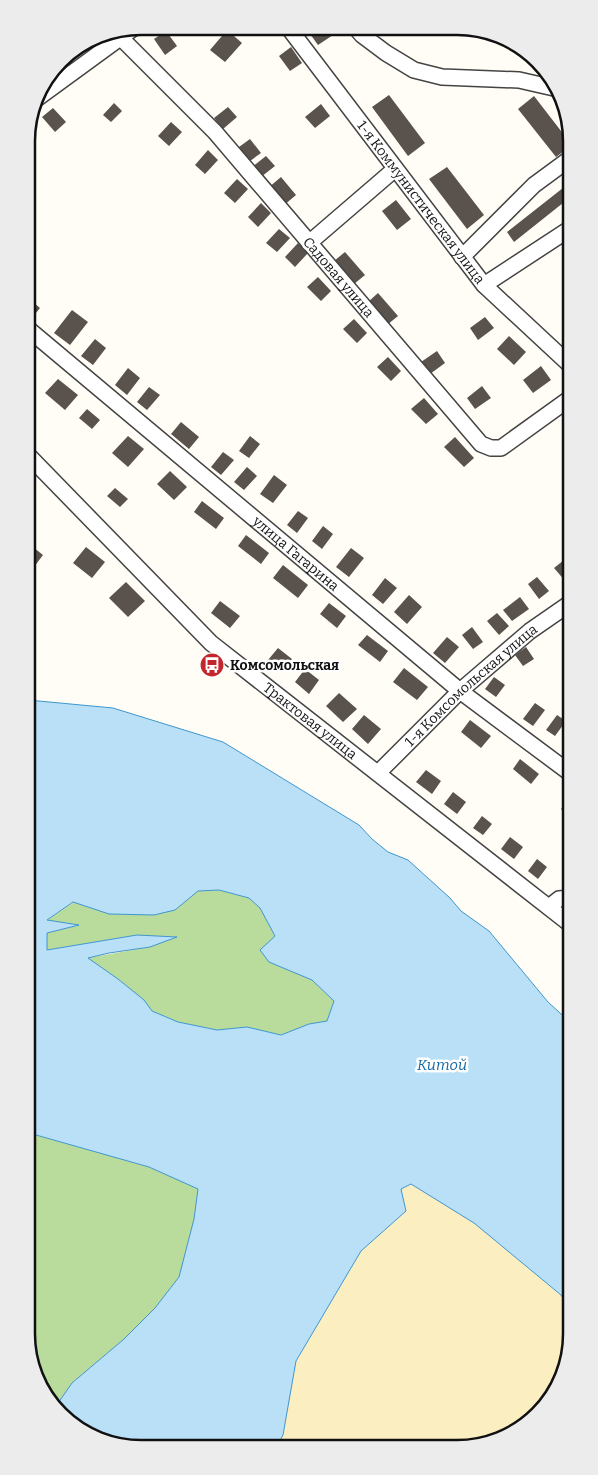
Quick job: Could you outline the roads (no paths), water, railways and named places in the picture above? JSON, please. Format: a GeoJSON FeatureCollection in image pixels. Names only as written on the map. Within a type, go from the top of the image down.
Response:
{"type":"FeatureCollection","features":[{"type":"Feature","properties":{"kind":"street","name":"1-я Коммунистическая улица"},"geometry":{"type":"LineString","coordinates":[[294,35],[484,285],[563,358]]}},
{"type":"Feature","properties":{"kind":"street"},"geometry":{"type":"LineString","coordinates":[[362,35],[386,53],[414,70],[442,77],[519,80],[548,87]]}},
{"type":"Feature","properties":{"kind":"street"},"geometry":{"type":"LineString","coordinates":[[48,91],[120,37]]}},
{"type":"Feature","properties":{"kind":"street","name":"Садовая улица"},"geometry":{"type":"LineString","coordinates":[[120,37],[216,132],[481,444],[491,448],[501,448],[563,402]]}},
{"type":"Feature","properties":{"kind":"street"},"geometry":{"type":"LineString","coordinates":[[462,257],[534,185],[563,164]]}},
{"type":"Feature","properties":{"kind":"street"},"geometry":{"type":"LineString","coordinates":[[309,243],[395,169]]}},
{"type":"Feature","properties":{"kind":"street"},"geometry":{"type":"LineString","coordinates":[[484,285],[563,233]]}},
{"type":"Feature","properties":{"kind":"street","name":"улица Гагарина"},"geometry":{"type":"LineString","coordinates":[[35,335],[460,691],[563,768]]}},
{"type":"Feature","properties":{"kind":"street","name":"Трактовая улица"},"geometry":{"type":"LineString","coordinates":[[35,461],[211,643],[563,918]]}},
{"type":"Feature","properties":{"kind":"street","name":"1-я Комсомольская улица"},"geometry":{"type":"LineString","coordinates":[[378,773],[460,691],[530,631],[563,608]]}},
{"type":"Feature","properties":{"kind":"street"},"geometry":{"type":"LineString","coordinates":[[549,907],[559,899],[563,899]]}},
{"type":"Feature","properties":{"kind":"water","name":"Китой"},"geometry":{"type":"Polygon","coordinates":[[[35,701],[113,708],[223,742],[359,825],[388,852],[408,860],[450,898],[461,911],[489,931],[548,1002],[563,1016],[563,1298],[474,1223],[411,1184],[401,1189],[406,1211],[361,1251],[296,1361],[283,1435],[280,1440],[141,1440],[120,1438],[94,1429],[82,1422],[59,1401],[72,1383],[124,1339],[155,1308],[179,1277],[194,1219],[198,1189],[149,1167],[35,1135],[35,701]],[[219,890],[198,891],[175,910],[154,915],[109,914],[73,902],[47,920],[79,925],[47,933],[47,950],[137,935],[177,937],[150,947],[88,958],[144,1000],[152,1011],[178,1022],[217,1030],[247,1027],[281,1035],[309,1024],[327,1021],[334,1001],[312,980],[269,962],[260,950],[275,936],[260,908],[249,898],[219,890]]]}},
{"type":"Feature","properties":{"kind":"place","name":"Комсомольская"},"geometry":{"type":"Point","coordinates":[212,665]}}]}
